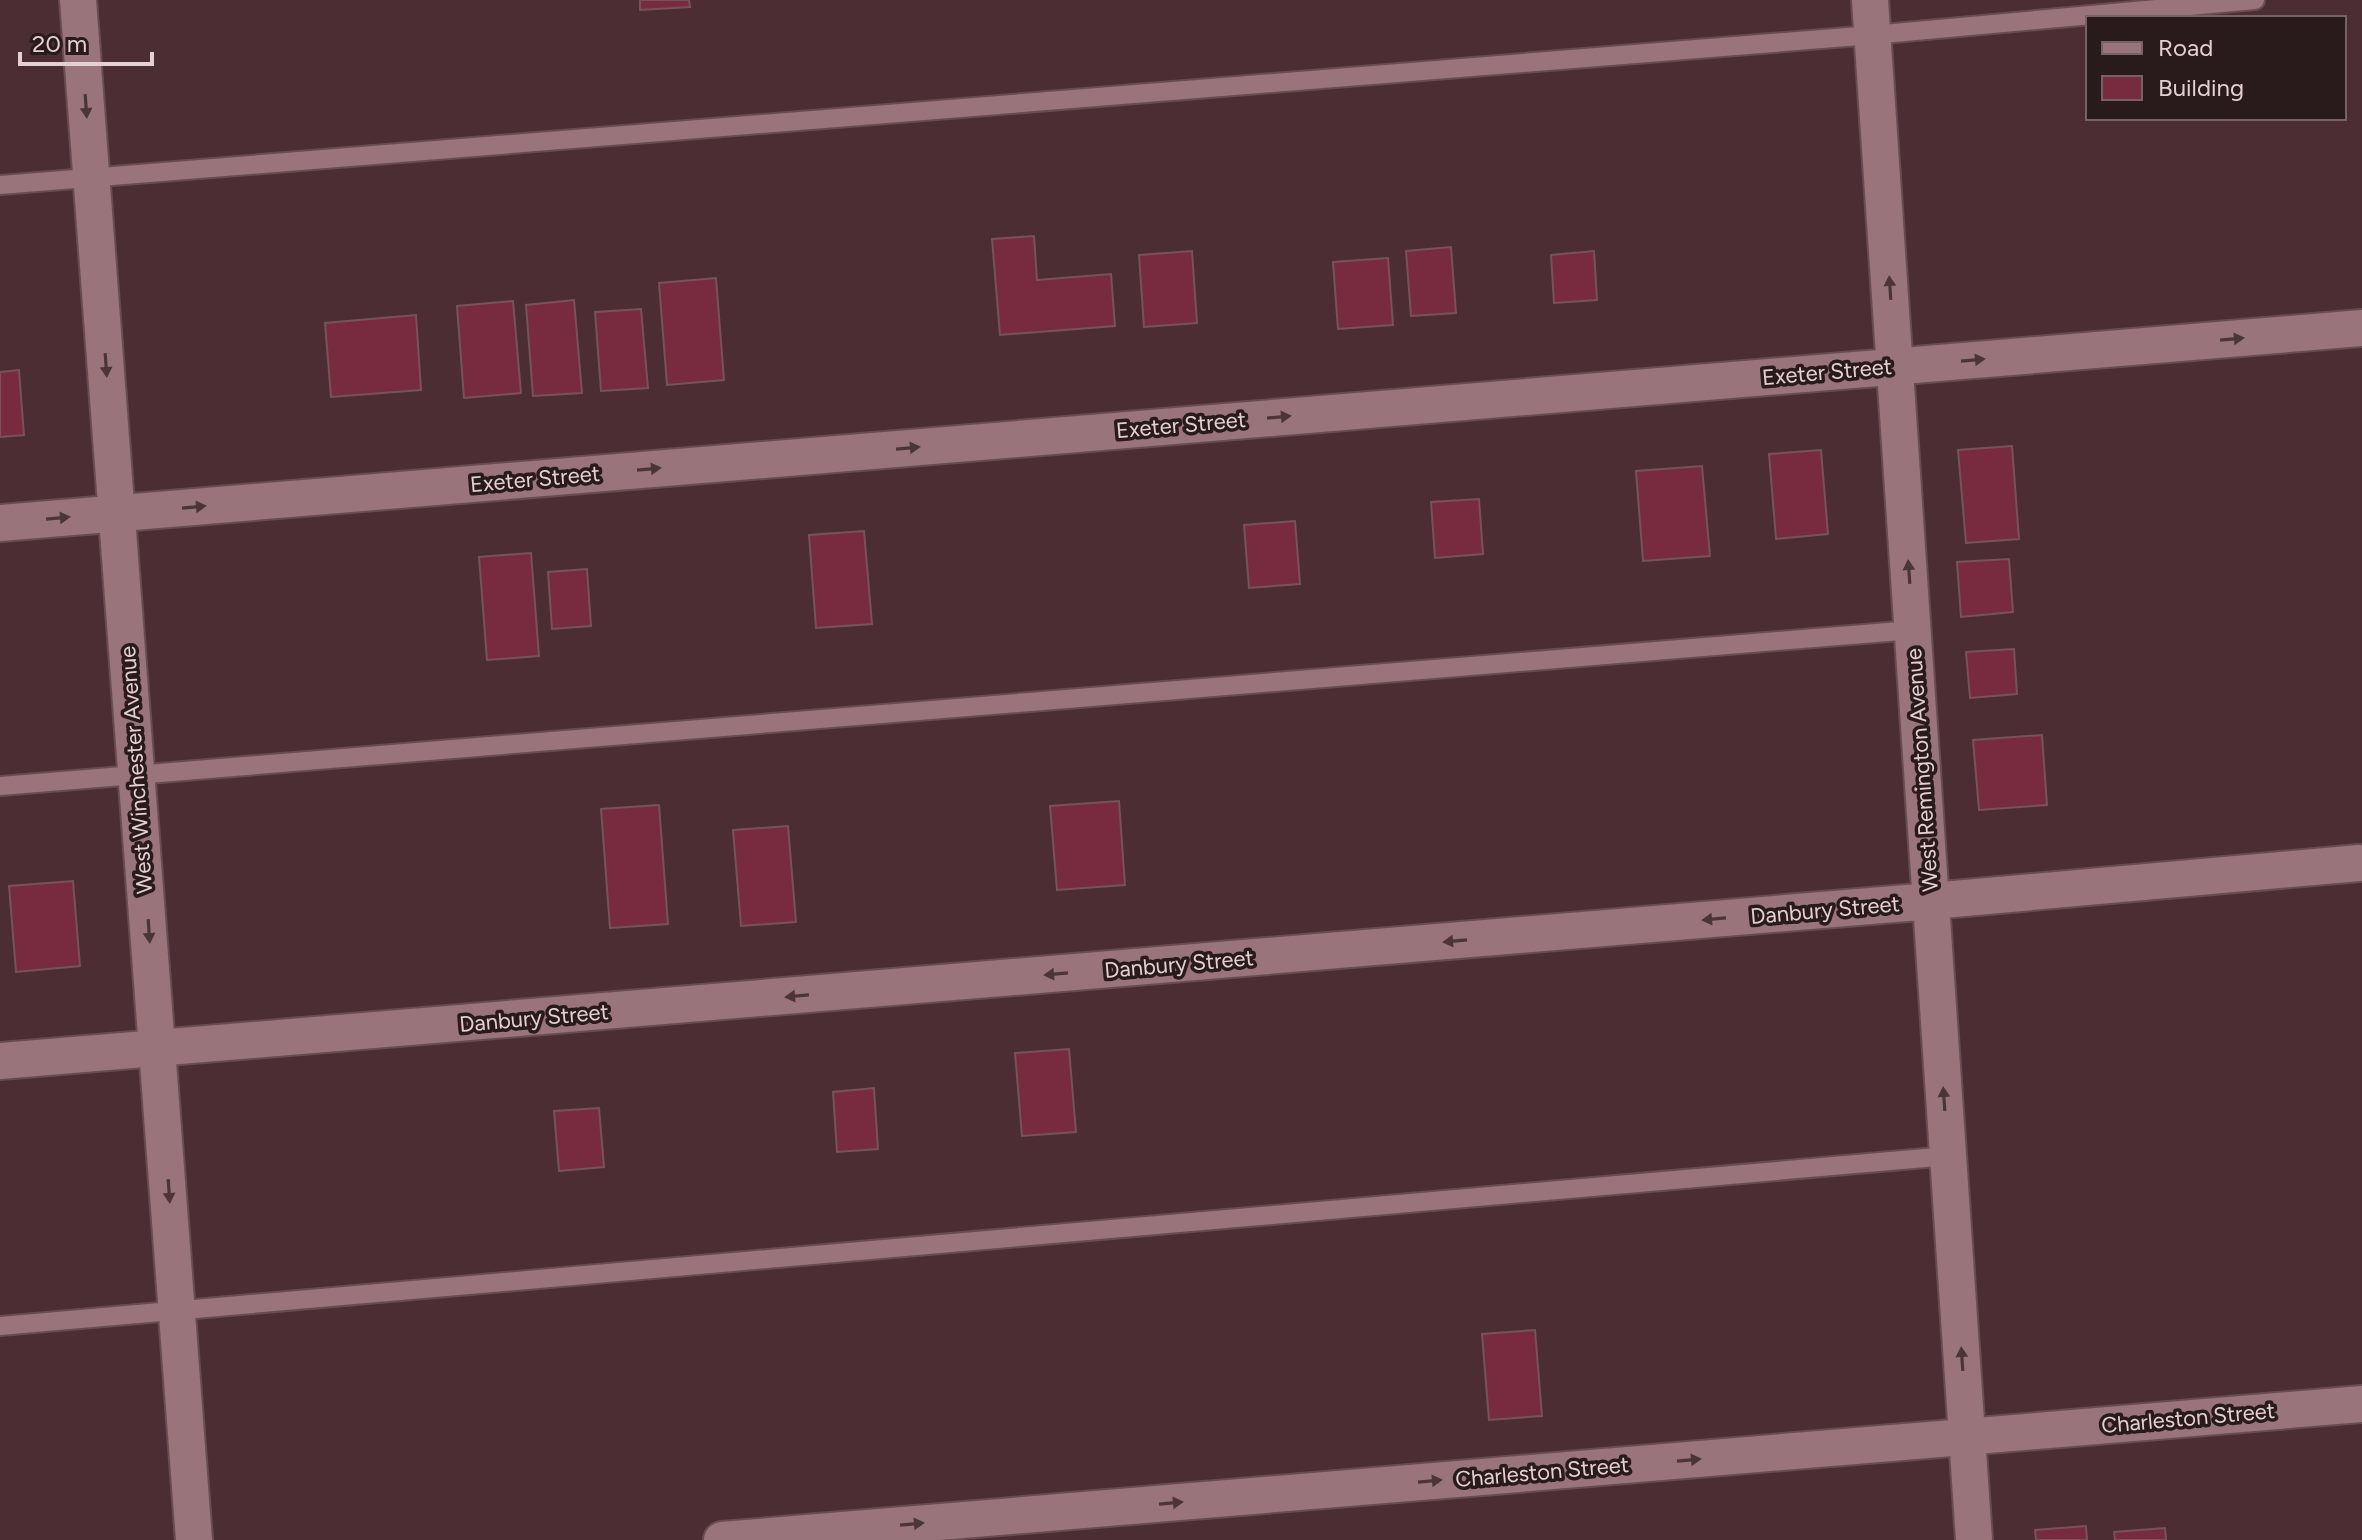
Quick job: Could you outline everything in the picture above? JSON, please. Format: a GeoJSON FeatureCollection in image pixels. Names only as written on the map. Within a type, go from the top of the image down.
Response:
{"type":"FeatureCollection","features":[{"type":"Feature","properties":{"kind":"street","name":"West Winchester Avenue"},"geometry":{"type":"LineString","coordinates":[[78,0],[194,1540]]}},
{"type":"Feature","properties":{"kind":"street","name":"West Remington Avenue"},"geometry":{"type":"LineString","coordinates":[[1871,17],[1974,1540]]}},
{"type":"Feature","properties":{"kind":"street","name":"Exeter Street"},"geometry":{"type":"LineString","coordinates":[[0,523],[2362,328]]}},
{"type":"Feature","properties":{"kind":"street","name":"Danbury Street"},"geometry":{"type":"LineString","coordinates":[[0,1061],[2359,863]]}},
{"type":"Feature","properties":{"kind":"street","name":"Charleston Street"},"geometry":{"type":"LineString","coordinates":[[722,1540],[2362,1404]]}},
{"type":"Feature","properties":{"kind":"lane"},"geometry":{"type":"LineString","coordinates":[[0,185],[1871,17],[2255,0]]}},
{"type":"Feature","properties":{"kind":"lane"},"geometry":{"type":"LineString","coordinates":[[0,786],[1912,630]]}},
{"type":"Feature","properties":{"kind":"lane"},"geometry":{"type":"LineString","coordinates":[[0,1326],[1948,1156]]}},
{"type":"Feature","properties":{"kind":"building"},"geometry":{"type":"Polygon","coordinates":[[[640,0],[689,0],[690,7],[640,10],[640,0]]]}},
{"type":"Feature","properties":{"kind":"building"},"geometry":{"type":"Polygon","coordinates":[[[1034,236],[1037,280],[1111,274],[1115,326],[1000,335],[992,239],[1034,236]]]}},
{"type":"Feature","properties":{"kind":"building"},"geometry":{"type":"Polygon","coordinates":[[[1451,247],[1456,313],[1411,316],[1406,251],[1451,247]]]}},
{"type":"Feature","properties":{"kind":"building"},"geometry":{"type":"Polygon","coordinates":[[[1192,251],[1197,323],[1144,327],[1139,255],[1192,251]]]}},
{"type":"Feature","properties":{"kind":"building"},"geometry":{"type":"Polygon","coordinates":[[[1594,251],[1597,300],[1554,303],[1551,255],[1594,251]]]}},
{"type":"Feature","properties":{"kind":"building"},"geometry":{"type":"Polygon","coordinates":[[[1388,258],[1393,325],[1338,329],[1333,262],[1388,258]]]}},
{"type":"Feature","properties":{"kind":"building"},"geometry":{"type":"Polygon","coordinates":[[[716,278],[724,380],[667,385],[659,283],[716,278]]]}},
{"type":"Feature","properties":{"kind":"building"},"geometry":{"type":"Polygon","coordinates":[[[574,300],[582,393],[533,396],[526,305],[574,300]]]}},
{"type":"Feature","properties":{"kind":"building"},"geometry":{"type":"Polygon","coordinates":[[[513,301],[521,393],[464,398],[457,306],[513,301]]]}},
{"type":"Feature","properties":{"kind":"building"},"geometry":{"type":"Polygon","coordinates":[[[641,309],[648,388],[601,391],[595,312],[641,309]]]}},
{"type":"Feature","properties":{"kind":"building"},"geometry":{"type":"Polygon","coordinates":[[[416,315],[421,390],[331,397],[325,323],[416,315]]]}},
{"type":"Feature","properties":{"kind":"building"},"geometry":{"type":"Polygon","coordinates":[[[19,370],[24,435],[0,437],[0,372],[19,370]]]}},
{"type":"Feature","properties":{"kind":"building"},"geometry":{"type":"Polygon","coordinates":[[[2012,446],[2019,539],[1966,543],[1958,450],[2012,446]]]}},
{"type":"Feature","properties":{"kind":"building"},"geometry":{"type":"Polygon","coordinates":[[[1821,450],[1828,534],[1776,539],[1769,454],[1821,450]]]}},
{"type":"Feature","properties":{"kind":"building"},"geometry":{"type":"Polygon","coordinates":[[[1702,466],[1710,556],[1643,561],[1636,471],[1702,466]]]}},
{"type":"Feature","properties":{"kind":"building"},"geometry":{"type":"Polygon","coordinates":[[[1479,499],[1483,554],[1435,558],[1431,502],[1479,499]]]}},
{"type":"Feature","properties":{"kind":"building"},"geometry":{"type":"Polygon","coordinates":[[[1295,521],[1300,584],[1249,588],[1244,525],[1295,521]]]}},
{"type":"Feature","properties":{"kind":"building"},"geometry":{"type":"Polygon","coordinates":[[[864,531],[872,624],[816,628],[809,535],[864,531]]]}},
{"type":"Feature","properties":{"kind":"building"},"geometry":{"type":"Polygon","coordinates":[[[531,553],[539,656],[487,660],[479,557],[531,553]]]}},
{"type":"Feature","properties":{"kind":"building"},"geometry":{"type":"Polygon","coordinates":[[[2009,559],[2013,612],[1961,617],[1957,562],[2009,559]]]}},
{"type":"Feature","properties":{"kind":"building"},"geometry":{"type":"Polygon","coordinates":[[[587,569],[591,626],[552,629],[548,572],[587,569]]]}},
{"type":"Feature","properties":{"kind":"building"},"geometry":{"type":"Polygon","coordinates":[[[2014,649],[2017,694],[1970,698],[1966,652],[2014,649]]]}},
{"type":"Feature","properties":{"kind":"building"},"geometry":{"type":"Polygon","coordinates":[[[2042,735],[2047,805],[1979,810],[1973,740],[2042,735]]]}},
{"type":"Feature","properties":{"kind":"building"},"geometry":{"type":"Polygon","coordinates":[[[1119,801],[1125,885],[1057,890],[1050,806],[1119,801]]]}},
{"type":"Feature","properties":{"kind":"building"},"geometry":{"type":"Polygon","coordinates":[[[659,805],[668,924],[610,928],[601,809],[659,805]]]}},
{"type":"Feature","properties":{"kind":"building"},"geometry":{"type":"Polygon","coordinates":[[[788,826],[796,922],[741,926],[733,830],[788,826]]]}},
{"type":"Feature","properties":{"kind":"building"},"geometry":{"type":"Polygon","coordinates":[[[73,881],[80,966],[16,972],[9,886],[73,881]]]}},
{"type":"Feature","properties":{"kind":"building"},"geometry":{"type":"Polygon","coordinates":[[[1069,1049],[1076,1132],[1022,1136],[1015,1053],[1069,1049]]]}},
{"type":"Feature","properties":{"kind":"building"},"geometry":{"type":"Polygon","coordinates":[[[874,1088],[878,1149],[837,1152],[833,1092],[874,1088]]]}},
{"type":"Feature","properties":{"kind":"building"},"geometry":{"type":"Polygon","coordinates":[[[599,1108],[604,1167],[559,1171],[554,1111],[599,1108]]]}},
{"type":"Feature","properties":{"kind":"building"},"geometry":{"type":"Polygon","coordinates":[[[1535,1330],[1542,1416],[1489,1420],[1482,1334],[1535,1330]]]}},
{"type":"Feature","properties":{"kind":"building"},"geometry":{"type":"Polygon","coordinates":[[[2086,1526],[2087,1540],[2036,1540],[2035,1530],[2086,1526]]]}},
{"type":"Feature","properties":{"kind":"building"},"geometry":{"type":"Polygon","coordinates":[[[2165,1528],[2166,1540],[2115,1540],[2114,1532],[2165,1528]]]}}]}
